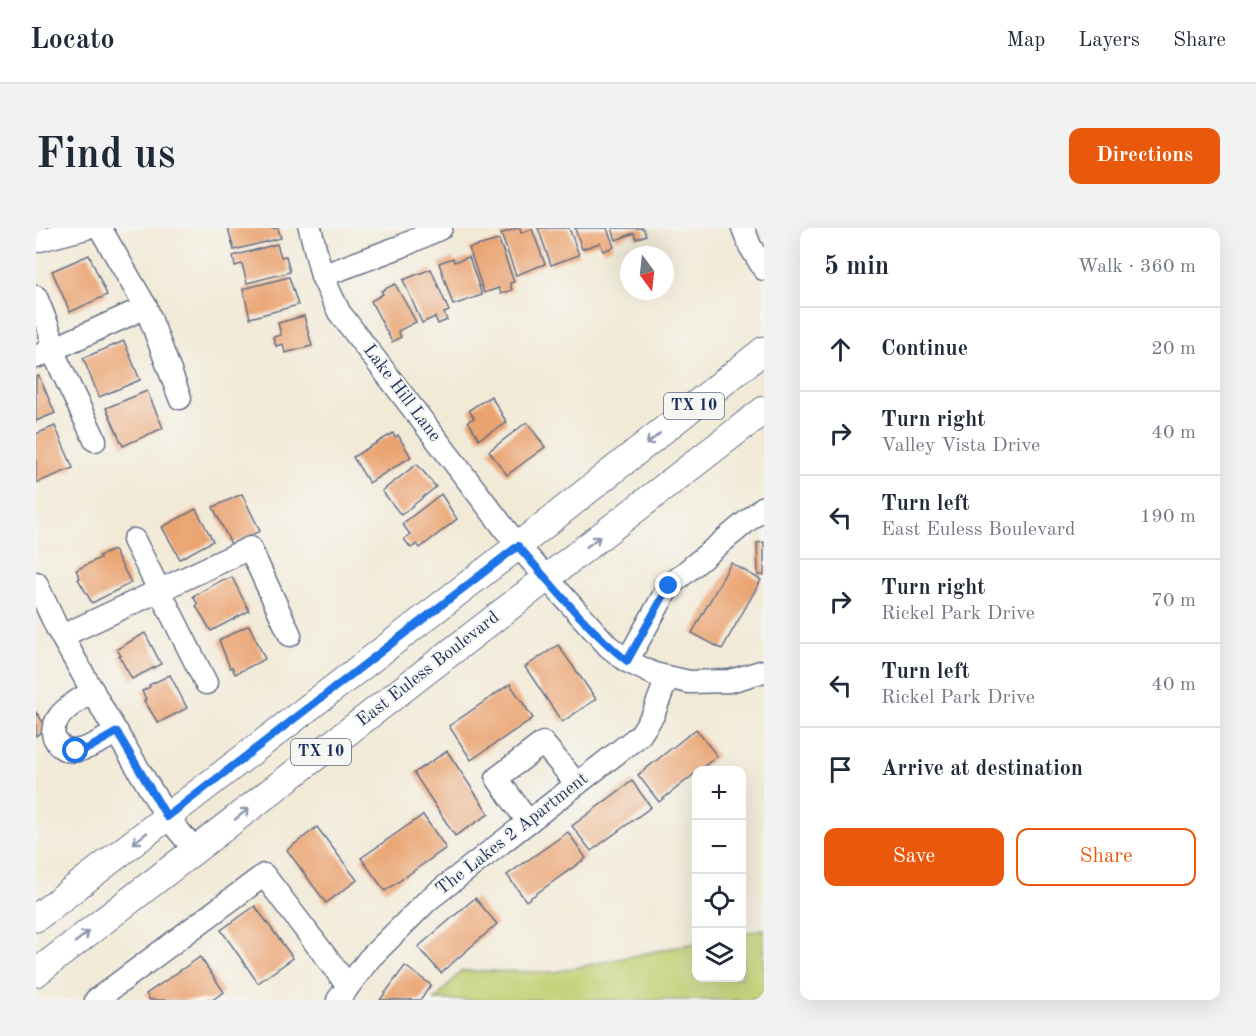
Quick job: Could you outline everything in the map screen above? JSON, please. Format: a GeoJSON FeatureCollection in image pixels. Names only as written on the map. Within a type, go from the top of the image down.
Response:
{"type":"FeatureCollection","features":[{"type":"Feature","properties":{"kind":"main road","name":"TX 10"},"geometry":{"type":"LineString","coordinates":[[36,918],[518,546],[764,350]]}},
{"type":"Feature","properties":{"kind":"main road","name":"East Euless Boulevard"},"geometry":{"type":"LineString","coordinates":[[36,973],[764,410]]}},
{"type":"Feature","properties":{"kind":"street"},"geometry":{"type":"LineString","coordinates":[[36,241],[86,228]]}},
{"type":"Feature","properties":{"kind":"street"},"geometry":{"type":"LineString","coordinates":[[100,228],[146,307],[180,398]]}},
{"type":"Feature","properties":{"kind":"street","name":"Lake Hill Lane"},"geometry":{"type":"LineString","coordinates":[[310,228],[322,276],[339,312],[518,546],[608,646],[627,661],[654,674],[689,682],[730,681],[764,671]]}},
{"type":"Feature","properties":{"kind":"street"},"geometry":{"type":"LineString","coordinates":[[322,276],[402,246],[441,228]]}},
{"type":"Feature","properties":{"kind":"street"},"geometry":{"type":"LineString","coordinates":[[744,228],[750,246],[764,269]]}},
{"type":"Feature","properties":{"kind":"street"},"geometry":{"type":"LineString","coordinates":[[36,297],[50,332],[44,354],[95,440]]}},
{"type":"Feature","properties":{"kind":"street"},"geometry":{"type":"LineString","coordinates":[[44,354],[146,307]]}},
{"type":"Feature","properties":{"kind":"street"},"geometry":{"type":"LineString","coordinates":[[627,661],[669,586],[764,507]]}},
{"type":"Feature","properties":{"kind":"street"},"geometry":{"type":"LineString","coordinates":[[134,540],[206,683]]}},
{"type":"Feature","properties":{"kind":"street"},"geometry":{"type":"LineString","coordinates":[[62,636],[250,548],[290,635]]}},
{"type":"Feature","properties":{"kind":"street"},"geometry":{"type":"LineString","coordinates":[[36,583],[62,636],[167,817],[195,850]]}},
{"type":"Feature","properties":{"kind":"street","name":"The Lakes 2 Apartment"},"geometry":{"type":"LineString","coordinates":[[96,1000],[264,875],[343,993],[369,959],[428,900],[640,735],[653,715],[667,678]]}},
{"type":"Feature","properties":{"kind":"street"},"geometry":{"type":"LineString","coordinates":[[93,691],[60,715],[53,733],[55,741],[63,749],[76,751],[89,748],[117,732]]}},
{"type":"Feature","properties":{"kind":"street"},"geometry":{"type":"LineString","coordinates":[[528,822],[497,778],[543,743],[577,784]]}},
{"type":"Feature","properties":{"kind":"green space"},"geometry":{"type":"Polygon","coordinates":[[[764,929],[764,1000],[435,1000],[461,971],[555,972],[692,944],[692,982],[746,982],[746,933],[764,929]]]}},
{"type":"Feature","properties":{"kind":"building"},"geometry":{"type":"Polygon","coordinates":[[[228,228],[278,228],[281,238],[234,250],[228,228]]]}},
{"type":"Feature","properties":{"kind":"building"},"geometry":{"type":"Polygon","coordinates":[[[520,228],[521,233],[532,229],[545,264],[516,275],[501,234],[520,228]]]}},
{"type":"Feature","properties":{"kind":"building"},"geometry":{"type":"Polygon","coordinates":[[[538,228],[569,228],[579,255],[551,265],[538,228]]]}},
{"type":"Feature","properties":{"kind":"building"},"geometry":{"type":"Polygon","coordinates":[[[575,228],[607,228],[614,247],[603,251],[600,243],[582,249],[575,228]]]}},
{"type":"Feature","properties":{"kind":"building"},"geometry":{"type":"Polygon","coordinates":[[[612,228],[643,228],[646,235],[636,239],[634,233],[616,240],[612,228]]]}},
{"type":"Feature","properties":{"kind":"building"},"geometry":{"type":"Polygon","coordinates":[[[499,240],[514,282],[510,283],[512,290],[501,294],[499,288],[484,293],[469,248],[499,240]]]}},
{"type":"Feature","properties":{"kind":"building"},"geometry":{"type":"Polygon","coordinates":[[[277,244],[281,257],[286,256],[290,272],[247,283],[242,264],[235,266],[233,256],[277,244]]]}},
{"type":"Feature","properties":{"kind":"building"},"geometry":{"type":"Polygon","coordinates":[[[89,255],[107,295],[70,312],[52,271],[89,255]]]}},
{"type":"Feature","properties":{"kind":"building"},"geometry":{"type":"Polygon","coordinates":[[[469,257],[482,295],[453,305],[439,263],[453,258],[454,262],[469,257]]]}},
{"type":"Feature","properties":{"kind":"building"},"geometry":{"type":"Polygon","coordinates":[[[431,269],[449,311],[444,313],[447,320],[438,324],[435,317],[422,323],[403,280],[431,269]]]}},
{"type":"Feature","properties":{"kind":"building"},"geometry":{"type":"Polygon","coordinates":[[[289,277],[298,305],[250,318],[243,289],[289,277]]]}},
{"type":"Feature","properties":{"kind":"building"},"geometry":{"type":"Polygon","coordinates":[[[395,284],[416,322],[398,331],[401,337],[392,342],[371,301],[383,294],[381,291],[395,284]]]}},
{"type":"Feature","properties":{"kind":"building"},"geometry":{"type":"Polygon","coordinates":[[[304,316],[312,346],[285,353],[283,344],[276,346],[273,337],[281,335],[278,323],[304,316]]]}},
{"type":"Feature","properties":{"kind":"building"},"geometry":{"type":"Polygon","coordinates":[[[124,341],[140,380],[99,397],[83,358],[124,341]]]}},
{"type":"Feature","properties":{"kind":"building"},"geometry":{"type":"Polygon","coordinates":[[[39,376],[55,413],[36,421],[36,377],[39,376]]]}},
{"type":"Feature","properties":{"kind":"building"},"geometry":{"type":"Polygon","coordinates":[[[147,391],[163,428],[123,446],[106,408],[147,391]]]}},
{"type":"Feature","properties":{"kind":"building"},"geometry":{"type":"Polygon","coordinates":[[[491,396],[507,423],[479,439],[468,421],[474,418],[469,410],[491,396]]]}},
{"type":"Feature","properties":{"kind":"building"},"geometry":{"type":"Polygon","coordinates":[[[527,422],[545,447],[507,475],[489,451],[527,422]]]}},
{"type":"Feature","properties":{"kind":"building"},"geometry":{"type":"Polygon","coordinates":[[[55,426],[73,468],[36,483],[36,434],[55,426]]]}},
{"type":"Feature","properties":{"kind":"building"},"geometry":{"type":"Polygon","coordinates":[[[393,433],[395,437],[398,435],[411,457],[369,483],[353,457],[393,433]]]}},
{"type":"Feature","properties":{"kind":"building"},"geometry":{"type":"Polygon","coordinates":[[[417,464],[436,487],[401,515],[382,491],[417,464]]]}},
{"type":"Feature","properties":{"kind":"building"},"geometry":{"type":"Polygon","coordinates":[[[242,494],[260,531],[231,544],[213,507],[242,494]]]}},
{"type":"Feature","properties":{"kind":"building"},"geometry":{"type":"Polygon","coordinates":[[[441,494],[457,519],[420,548],[417,544],[411,548],[404,539],[410,534],[402,524],[441,494]]]}},
{"type":"Feature","properties":{"kind":"building"},"geometry":{"type":"Polygon","coordinates":[[[196,509],[213,541],[180,559],[162,527],[196,509]]]}},
{"type":"Feature","properties":{"kind":"building"},"geometry":{"type":"Polygon","coordinates":[[[764,542],[764,575],[758,575],[757,543],[764,542]]]}},
{"type":"Feature","properties":{"kind":"building"},"geometry":{"type":"Polygon","coordinates":[[[114,550],[131,583],[92,603],[78,579],[80,578],[76,570],[114,550]]]}},
{"type":"Feature","properties":{"kind":"building"},"geometry":{"type":"Polygon","coordinates":[[[731,563],[761,580],[722,649],[692,633],[731,563]]]}},
{"type":"Feature","properties":{"kind":"building"},"geometry":{"type":"Polygon","coordinates":[[[232,577],[249,611],[211,631],[196,606],[198,605],[193,596],[232,577]]]}},
{"type":"Feature","properties":{"kind":"building"},"geometry":{"type":"Polygon","coordinates":[[[249,625],[265,659],[235,674],[232,667],[230,668],[219,640],[249,625]]]}},
{"type":"Feature","properties":{"kind":"building"},"geometry":{"type":"Polygon","coordinates":[[[145,633],[161,664],[132,679],[117,649],[145,633]]]}},
{"type":"Feature","properties":{"kind":"building"},"geometry":{"type":"Polygon","coordinates":[[[558,645],[596,699],[562,722],[525,667],[558,645]]]}},
{"type":"Feature","properties":{"kind":"building"},"geometry":{"type":"Polygon","coordinates":[[[170,675],[187,708],[158,723],[144,700],[146,699],[142,691],[170,675]]]}},
{"type":"Feature","properties":{"kind":"building"},"geometry":{"type":"Polygon","coordinates":[[[510,684],[533,718],[471,760],[449,726],[510,684]]]}},
{"type":"Feature","properties":{"kind":"building"},"geometry":{"type":"Polygon","coordinates":[[[36,712],[47,728],[36,736],[36,712]]]}},
{"type":"Feature","properties":{"kind":"building"},"geometry":{"type":"Polygon","coordinates":[[[696,729],[717,756],[704,766],[692,766],[692,776],[659,802],[638,775],[696,729]]]}},
{"type":"Feature","properties":{"kind":"building"},"geometry":{"type":"Polygon","coordinates":[[[447,751],[489,814],[455,836],[414,773],[447,751]]]}},
{"type":"Feature","properties":{"kind":"building"},"geometry":{"type":"Polygon","coordinates":[[[632,781],[651,807],[591,851],[572,826],[632,781]]]}},
{"type":"Feature","properties":{"kind":"building"},"geometry":{"type":"Polygon","coordinates":[[[423,815],[446,848],[385,891],[361,858],[423,815]]]}},
{"type":"Feature","properties":{"kind":"building"},"geometry":{"type":"Polygon","coordinates":[[[317,827],[357,880],[326,903],[287,850],[317,827]]]}},
{"type":"Feature","properties":{"kind":"building"},"geometry":{"type":"Polygon","coordinates":[[[568,832],[586,858],[526,901],[507,875],[568,832]]]}},
{"type":"Feature","properties":{"kind":"building"},"geometry":{"type":"Polygon","coordinates":[[[475,898],[497,924],[441,973],[418,947],[475,898]]]}},
{"type":"Feature","properties":{"kind":"building"},"geometry":{"type":"Polygon","coordinates":[[[255,906],[293,958],[258,983],[221,930],[255,906]]]}},
{"type":"Feature","properties":{"kind":"building"},"geometry":{"type":"Polygon","coordinates":[[[200,957],[224,992],[212,1000],[150,1000],[146,994],[200,957]]]}},
{"type":"Feature","properties":{"kind":"building"},"geometry":{"type":"Polygon","coordinates":[[[405,966],[431,985],[420,1000],[380,1000],[405,966]]]}},
{"type":"Feature","properties":{"kind":"route"},"geometry":{"type":"LineString","coordinates":[[76,751],[89,748],[117,732],[167,817],[518,546],[608,646],[627,661],[669,586]]}}]}
